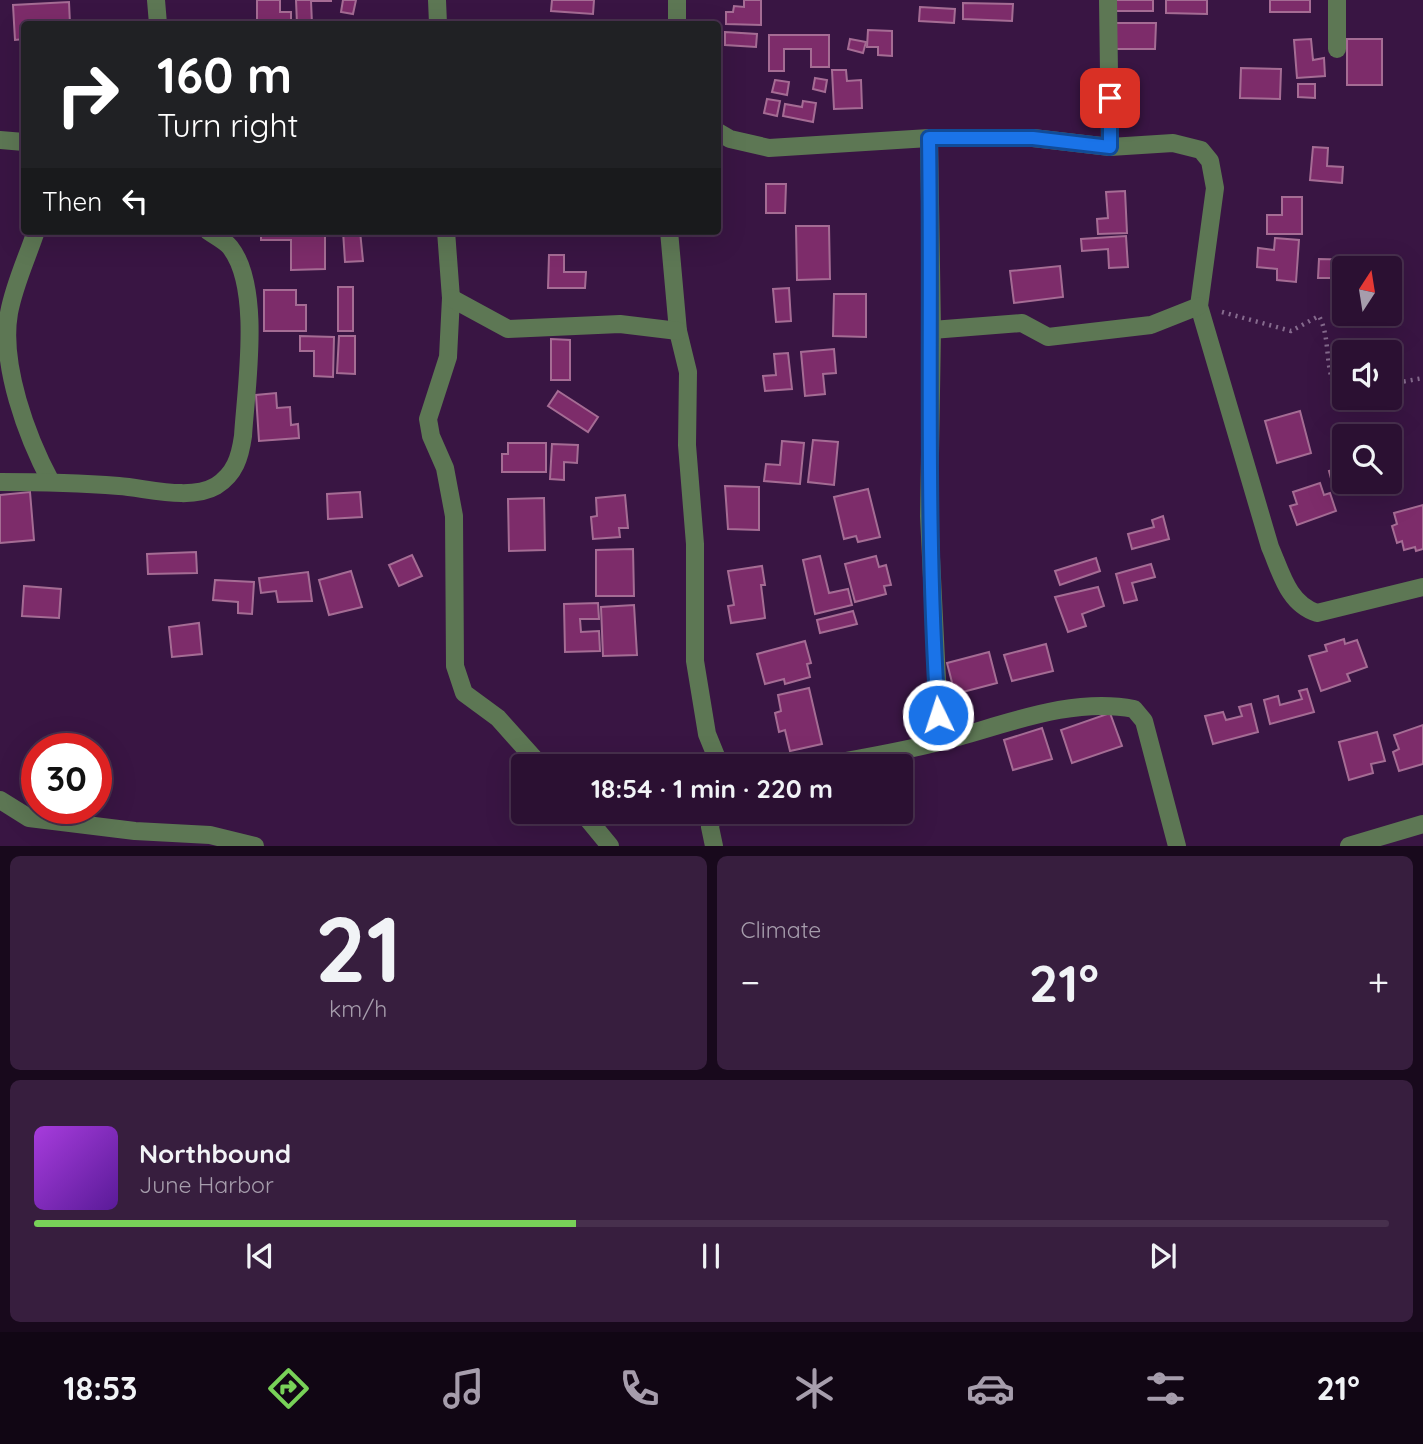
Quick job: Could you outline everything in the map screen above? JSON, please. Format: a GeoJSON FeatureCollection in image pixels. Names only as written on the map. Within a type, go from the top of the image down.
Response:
{"type":"FeatureCollection","features":[{"type":"Feature","properties":{"kind":"street"},"geometry":{"type":"LineString","coordinates":[[156,0],[158,21]]}},
{"type":"Feature","properties":{"kind":"street"},"geometry":{"type":"LineString","coordinates":[[437,0],[438,21]]}},
{"type":"Feature","properties":{"kind":"street"},"geometry":{"type":"LineString","coordinates":[[677,0],[677,21]]}},
{"type":"Feature","properties":{"kind":"street"},"geometry":{"type":"LineString","coordinates":[[1108,0],[1110,147]]}},
{"type":"Feature","properties":{"kind":"street"},"geometry":{"type":"LineString","coordinates":[[1337,0],[1337,49]]}},
{"type":"Feature","properties":{"kind":"street"},"geometry":{"type":"LineString","coordinates":[[721,134],[730,139],[769,148],[929,138],[1033,138],[1110,147],[1173,143],[1201,150],[1210,161],[1216,188],[1199,306],[1270,547],[1296,602],[1308,610],[1324,612],[1423,587]]}},
{"type":"Feature","properties":{"kind":"street"},"geometry":{"type":"LineString","coordinates":[[929,138],[932,330],[929,516],[940,742]]}},
{"type":"Feature","properties":{"kind":"street"},"geometry":{"type":"LineString","coordinates":[[0,140],[21,142]]}},
{"type":"Feature","properties":{"kind":"street"},"geometry":{"type":"LineString","coordinates":[[35,235],[8,314],[6,343],[29,440],[51,482]]}},
{"type":"Feature","properties":{"kind":"street"},"geometry":{"type":"LineString","coordinates":[[0,482],[51,482],[185,492],[213,488],[231,475],[240,456],[243,436],[248,307],[241,265],[229,245],[214,235]]}},
{"type":"Feature","properties":{"kind":"street"},"geometry":{"type":"LineString","coordinates":[[445,235],[451,299],[449,357],[428,419],[431,436],[445,468],[454,516],[455,666],[464,693],[498,718],[530,754]]}},
{"type":"Feature","properties":{"kind":"street"},"geometry":{"type":"LineString","coordinates":[[669,235],[678,331],[688,372],[687,445],[695,544],[695,661],[707,733],[715,754]]}},
{"type":"Feature","properties":{"kind":"street"},"geometry":{"type":"LineString","coordinates":[[451,299],[508,329],[620,324],[678,331]]}},
{"type":"Feature","properties":{"kind":"street"},"geometry":{"type":"LineString","coordinates":[[932,330],[1022,323],[1048,337],[1151,325],[1199,306]]}},
{"type":"Feature","properties":{"kind":"street"},"geometry":{"type":"LineString","coordinates":[[878,754],[940,742],[1029,717],[1103,705],[1134,709],[1144,721],[1177,845]]}},
{"type":"Feature","properties":{"kind":"street"},"geometry":{"type":"LineString","coordinates":[[0,800],[29,817],[135,831],[210,835],[255,845]]}},
{"type":"Feature","properties":{"kind":"street"},"geometry":{"type":"LineString","coordinates":[[592,824],[610,845]]}},
{"type":"Feature","properties":{"kind":"street"},"geometry":{"type":"LineString","coordinates":[[711,824],[715,845]]}},
{"type":"Feature","properties":{"kind":"street"},"geometry":{"type":"LineString","coordinates":[[1349,845],[1423,824]]}},
{"type":"Feature","properties":{"kind":"path"},"geometry":{"type":"LineString","coordinates":[[1199,306],[1286,331],[1296,330],[1319,316],[1323,324],[1326,367],[1332,380]]}},
{"type":"Feature","properties":{"kind":"path"},"geometry":{"type":"LineString","coordinates":[[1402,382],[1423,378]]}},
{"type":"Feature","properties":{"kind":"building"},"geometry":{"type":"Polygon","coordinates":[[[257,0],[280,0],[280,12],[291,12],[291,21],[257,21],[257,0]]]}},
{"type":"Feature","properties":{"kind":"building"},"geometry":{"type":"Polygon","coordinates":[[[296,0],[331,0],[311,1],[312,21],[297,21],[296,0]]]}},
{"type":"Feature","properties":{"kind":"building"},"geometry":{"type":"Polygon","coordinates":[[[343,0],[356,0],[353,14],[341,12],[343,0]]]}},
{"type":"Feature","properties":{"kind":"building"},"geometry":{"type":"Polygon","coordinates":[[[552,0],[594,0],[593,14],[551,11],[552,0]]]}},
{"type":"Feature","properties":{"kind":"building"},"geometry":{"type":"Polygon","coordinates":[[[744,0],[761,0],[761,25],[726,24],[726,12],[733,12],[734,6],[744,7],[744,0]]]}},
{"type":"Feature","properties":{"kind":"building"},"geometry":{"type":"Polygon","coordinates":[[[1111,0],[1153,0],[1153,11],[1111,11],[1111,0]]]}},
{"type":"Feature","properties":{"kind":"building"},"geometry":{"type":"Polygon","coordinates":[[[1166,0],[1207,0],[1207,14],[1166,13],[1166,0]]]}},
{"type":"Feature","properties":{"kind":"building"},"geometry":{"type":"Polygon","coordinates":[[[1270,0],[1310,0],[1310,12],[1270,12],[1270,0]]]}},
{"type":"Feature","properties":{"kind":"building"},"geometry":{"type":"Polygon","coordinates":[[[69,2],[70,21],[21,21],[21,39],[15,40],[13,5],[69,2]]]}},
{"type":"Feature","properties":{"kind":"building"},"geometry":{"type":"Polygon","coordinates":[[[963,3],[1013,4],[1012,21],[963,19],[963,3]]]}},
{"type":"Feature","properties":{"kind":"building"},"geometry":{"type":"Polygon","coordinates":[[[920,7],[955,9],[954,23],[919,21],[920,7]]]}},
{"type":"Feature","properties":{"kind":"building"},"geometry":{"type":"Polygon","coordinates":[[[1112,23],[1156,23],[1155,49],[1112,49],[1112,23]]]}},
{"type":"Feature","properties":{"kind":"building"},"geometry":{"type":"Polygon","coordinates":[[[868,30],[892,31],[892,56],[878,55],[878,47],[867,47],[868,30]]]}},
{"type":"Feature","properties":{"kind":"building"},"geometry":{"type":"Polygon","coordinates":[[[725,32],[757,34],[756,47],[725,45],[725,32]]]}},
{"type":"Feature","properties":{"kind":"building"},"geometry":{"type":"Polygon","coordinates":[[[769,35],[829,35],[829,67],[811,67],[811,49],[784,49],[784,71],[769,71],[769,35]]]}},
{"type":"Feature","properties":{"kind":"building"},"geometry":{"type":"Polygon","coordinates":[[[850,39],[866,42],[863,53],[848,49],[850,39]]]}},
{"type":"Feature","properties":{"kind":"building"},"geometry":{"type":"Polygon","coordinates":[[[1311,39],[1313,60],[1324,58],[1325,76],[1297,78],[1294,40],[1311,39]]]}},
{"type":"Feature","properties":{"kind":"building"},"geometry":{"type":"Polygon","coordinates":[[[1347,39],[1382,39],[1382,85],[1347,85],[1347,39]]]}},
{"type":"Feature","properties":{"kind":"building"},"geometry":{"type":"Polygon","coordinates":[[[1241,68],[1281,69],[1280,99],[1240,98],[1241,68]]]}},
{"type":"Feature","properties":{"kind":"building"},"geometry":{"type":"Polygon","coordinates":[[[832,70],[846,70],[847,81],[861,80],[862,108],[834,109],[832,70]]]}},
{"type":"Feature","properties":{"kind":"building"},"geometry":{"type":"Polygon","coordinates":[[[815,78],[827,80],[825,92],[813,89],[815,78]]]}},
{"type":"Feature","properties":{"kind":"building"},"geometry":{"type":"Polygon","coordinates":[[[775,80],[789,82],[787,95],[772,92],[775,80]]]}},
{"type":"Feature","properties":{"kind":"building"},"geometry":{"type":"Polygon","coordinates":[[[1298,84],[1315,84],[1315,98],[1298,97],[1298,84]]]}},
{"type":"Feature","properties":{"kind":"building"},"geometry":{"type":"Polygon","coordinates":[[[767,99],[780,101],[777,116],[764,113],[767,99]]]}},
{"type":"Feature","properties":{"kind":"building"},"geometry":{"type":"Polygon","coordinates":[[[803,101],[816,103],[813,122],[783,116],[785,104],[802,107],[803,101]]]}},
{"type":"Feature","properties":{"kind":"building"},"geometry":{"type":"Polygon","coordinates":[[[1313,147],[1328,148],[1327,166],[1343,167],[1342,183],[1310,180],[1313,147]]]}},
{"type":"Feature","properties":{"kind":"building"},"geometry":{"type":"Polygon","coordinates":[[[766,184],[786,184],[785,213],[766,213],[766,184]]]}},
{"type":"Feature","properties":{"kind":"building"},"geometry":{"type":"Polygon","coordinates":[[[1125,191],[1127,233],[1098,234],[1097,219],[1108,218],[1106,192],[1125,191]]]}},
{"type":"Feature","properties":{"kind":"building"},"geometry":{"type":"Polygon","coordinates":[[[1282,197],[1302,197],[1302,234],[1267,234],[1267,215],[1282,215],[1282,197]]]}},
{"type":"Feature","properties":{"kind":"building"},"geometry":{"type":"Polygon","coordinates":[[[796,226],[829,226],[830,279],[797,280],[796,226]]]}},
{"type":"Feature","properties":{"kind":"building"},"geometry":{"type":"Polygon","coordinates":[[[261,235],[325,236],[325,269],[291,270],[291,240],[261,240],[261,235]]]}},
{"type":"Feature","properties":{"kind":"building"},"geometry":{"type":"Polygon","coordinates":[[[343,235],[360,235],[363,261],[345,262],[343,235]]]}},
{"type":"Feature","properties":{"kind":"building"},"geometry":{"type":"Polygon","coordinates":[[[1126,236],[1128,267],[1109,268],[1108,249],[1082,251],[1081,239],[1126,236]]]}},
{"type":"Feature","properties":{"kind":"building"},"geometry":{"type":"Polygon","coordinates":[[[1275,238],[1299,240],[1296,282],[1277,280],[1277,269],[1257,267],[1258,248],[1274,250],[1275,238]]]}},
{"type":"Feature","properties":{"kind":"building"},"geometry":{"type":"Polygon","coordinates":[[[549,255],[564,255],[564,272],[586,272],[585,288],[548,288],[549,255]]]}},
{"type":"Feature","properties":{"kind":"building"},"geometry":{"type":"Polygon","coordinates":[[[1319,259],[1332,259],[1332,278],[1318,278],[1319,259]]]}},
{"type":"Feature","properties":{"kind":"building"},"geometry":{"type":"Polygon","coordinates":[[[1060,266],[1063,297],[1014,303],[1010,271],[1060,266]]]}},
{"type":"Feature","properties":{"kind":"building"},"geometry":{"type":"Polygon","coordinates":[[[338,287],[353,287],[353,331],[338,331],[338,287]]]}},
{"type":"Feature","properties":{"kind":"building"},"geometry":{"type":"Polygon","coordinates":[[[789,288],[791,321],[776,322],[773,289],[789,288]]]}},
{"type":"Feature","properties":{"kind":"building"},"geometry":{"type":"Polygon","coordinates":[[[264,290],[296,290],[296,305],[306,305],[306,331],[264,331],[264,290]]]}},
{"type":"Feature","properties":{"kind":"building"},"geometry":{"type":"Polygon","coordinates":[[[834,294],[866,294],[866,337],[833,336],[834,294]]]}},
{"type":"Feature","properties":{"kind":"building"},"geometry":{"type":"Polygon","coordinates":[[[300,336],[334,337],[333,377],[314,376],[314,351],[300,351],[300,336]]]}},
{"type":"Feature","properties":{"kind":"building"},"geometry":{"type":"Polygon","coordinates":[[[339,336],[355,336],[355,374],[337,373],[339,336]]]}},
{"type":"Feature","properties":{"kind":"building"},"geometry":{"type":"Polygon","coordinates":[[[551,339],[570,340],[570,380],[551,380],[551,339]]]}},
{"type":"Feature","properties":{"kind":"building"},"geometry":{"type":"Polygon","coordinates":[[[834,349],[836,373],[823,374],[825,394],[805,396],[801,352],[834,349]]]}},
{"type":"Feature","properties":{"kind":"building"},"geometry":{"type":"Polygon","coordinates":[[[788,353],[792,389],[765,391],[763,376],[776,375],[774,354],[788,353]]]}},
{"type":"Feature","properties":{"kind":"building"},"geometry":{"type":"Polygon","coordinates":[[[558,391],[598,417],[588,432],[548,406],[558,391]]]}},
{"type":"Feature","properties":{"kind":"building"},"geometry":{"type":"Polygon","coordinates":[[[276,393],[277,408],[290,407],[291,425],[298,424],[299,438],[259,441],[256,395],[276,393]]]}},
{"type":"Feature","properties":{"kind":"building"},"geometry":{"type":"Polygon","coordinates":[[[1300,411],[1311,453],[1277,463],[1265,421],[1300,411]]]}},
{"type":"Feature","properties":{"kind":"building"},"geometry":{"type":"Polygon","coordinates":[[[813,440],[838,442],[834,485],[808,482],[813,440]]]}},
{"type":"Feature","properties":{"kind":"building"},"geometry":{"type":"Polygon","coordinates":[[[782,441],[804,443],[800,484],[764,481],[766,464],[780,465],[782,441]]]}},
{"type":"Feature","properties":{"kind":"building"},"geometry":{"type":"Polygon","coordinates":[[[508,443],[546,443],[546,472],[502,472],[502,454],[508,454],[508,443]]]}},
{"type":"Feature","properties":{"kind":"building"},"geometry":{"type":"Polygon","coordinates":[[[552,444],[578,445],[577,463],[564,462],[564,480],[550,479],[552,444]]]}},
{"type":"Feature","properties":{"kind":"building"},"geometry":{"type":"Polygon","coordinates":[[[1320,483],[1324,495],[1330,493],[1336,511],[1297,525],[1290,506],[1297,504],[1293,492],[1320,483]]]}},
{"type":"Feature","properties":{"kind":"building"},"geometry":{"type":"Polygon","coordinates":[[[725,486],[759,487],[759,530],[728,529],[725,486]]]}},
{"type":"Feature","properties":{"kind":"building"},"geometry":{"type":"Polygon","coordinates":[[[868,489],[880,537],[858,542],[856,536],[844,539],[834,497],[868,489]]]}},
{"type":"Feature","properties":{"kind":"building"},"geometry":{"type":"Polygon","coordinates":[[[30,492],[34,540],[0,543],[0,495],[30,492]]]}},
{"type":"Feature","properties":{"kind":"building"},"geometry":{"type":"Polygon","coordinates":[[[360,492],[362,517],[328,519],[327,494],[360,492]]]}},
{"type":"Feature","properties":{"kind":"building"},"geometry":{"type":"Polygon","coordinates":[[[625,495],[628,528],[619,528],[620,537],[593,539],[591,517],[597,516],[596,498],[625,495]]]}},
{"type":"Feature","properties":{"kind":"building"},"geometry":{"type":"Polygon","coordinates":[[[544,498],[545,550],[509,551],[508,499],[544,498]]]}},
{"type":"Feature","properties":{"kind":"building"},"geometry":{"type":"Polygon","coordinates":[[[1423,505],[1423,549],[1416,551],[1415,547],[1404,550],[1402,541],[1397,543],[1392,526],[1397,524],[1394,513],[1423,505]]]}},
{"type":"Feature","properties":{"kind":"building"},"geometry":{"type":"Polygon","coordinates":[[[1163,516],[1169,539],[1132,549],[1128,534],[1154,527],[1152,520],[1163,516]]]}},
{"type":"Feature","properties":{"kind":"building"},"geometry":{"type":"Polygon","coordinates":[[[633,549],[634,596],[596,596],[596,550],[633,549]]]}},
{"type":"Feature","properties":{"kind":"building"},"geometry":{"type":"Polygon","coordinates":[[[196,552],[197,573],[148,574],[147,554],[196,552]]]}},
{"type":"Feature","properties":{"kind":"building"},"geometry":{"type":"Polygon","coordinates":[[[412,555],[422,576],[399,586],[389,565],[412,555]]]}},
{"type":"Feature","properties":{"kind":"building"},"geometry":{"type":"Polygon","coordinates":[[[820,556],[829,593],[848,589],[852,605],[815,614],[803,560],[820,556]]]}},
{"type":"Feature","properties":{"kind":"building"},"geometry":{"type":"Polygon","coordinates":[[[876,556],[879,567],[886,565],[891,585],[884,586],[886,594],[855,602],[845,564],[876,556]]]}},
{"type":"Feature","properties":{"kind":"building"},"geometry":{"type":"Polygon","coordinates":[[[1096,558],[1100,571],[1060,585],[1055,571],[1096,558]]]}},
{"type":"Feature","properties":{"kind":"building"},"geometry":{"type":"Polygon","coordinates":[[[1151,564],[1155,577],[1132,583],[1137,600],[1124,603],[1116,574],[1151,564]]]}},
{"type":"Feature","properties":{"kind":"building"},"geometry":{"type":"Polygon","coordinates":[[[762,566],[765,618],[731,623],[728,606],[734,605],[728,571],[762,566]]]}},
{"type":"Feature","properties":{"kind":"building"},"geometry":{"type":"Polygon","coordinates":[[[351,571],[362,607],[329,615],[319,580],[351,571]]]}},
{"type":"Feature","properties":{"kind":"building"},"geometry":{"type":"Polygon","coordinates":[[[308,572],[312,601],[278,602],[276,591],[261,593],[259,578],[308,572]]]}},
{"type":"Feature","properties":{"kind":"building"},"geometry":{"type":"Polygon","coordinates":[[[215,580],[254,582],[252,614],[238,613],[238,602],[213,600],[215,580]]]}},
{"type":"Feature","properties":{"kind":"building"},"geometry":{"type":"Polygon","coordinates":[[[24,586],[61,589],[59,618],[22,616],[24,586]]]}},
{"type":"Feature","properties":{"kind":"building"},"geometry":{"type":"Polygon","coordinates":[[[1098,587],[1104,606],[1082,614],[1086,626],[1068,632],[1055,597],[1098,587]]]}},
{"type":"Feature","properties":{"kind":"building"},"geometry":{"type":"Polygon","coordinates":[[[598,603],[599,619],[580,619],[581,632],[599,631],[600,651],[565,652],[564,604],[598,603]]]}},
{"type":"Feature","properties":{"kind":"building"},"geometry":{"type":"Polygon","coordinates":[[[634,605],[637,655],[603,656],[601,607],[634,605]]]}},
{"type":"Feature","properties":{"kind":"building"},"geometry":{"type":"Polygon","coordinates":[[[853,611],[857,624],[820,633],[817,620],[853,611]]]}},
{"type":"Feature","properties":{"kind":"building"},"geometry":{"type":"Polygon","coordinates":[[[199,623],[202,654],[172,657],[169,627],[199,623]]]}},
{"type":"Feature","properties":{"kind":"building"},"geometry":{"type":"Polygon","coordinates":[[[1344,639],[1345,644],[1357,640],[1367,667],[1347,674],[1350,681],[1321,691],[1309,656],[1327,651],[1325,645],[1344,639]]]}},
{"type":"Feature","properties":{"kind":"building"},"geometry":{"type":"Polygon","coordinates":[[[805,641],[811,663],[807,664],[810,677],[785,684],[784,679],[765,684],[757,654],[805,641]]]}},
{"type":"Feature","properties":{"kind":"building"},"geometry":{"type":"Polygon","coordinates":[[[1046,644],[1053,671],[1012,681],[1004,655],[1046,644]]]}},
{"type":"Feature","properties":{"kind":"building"},"geometry":{"type":"Polygon","coordinates":[[[989,652],[997,683],[955,694],[947,663],[989,652]]]}},
{"type":"Feature","properties":{"kind":"building"},"geometry":{"type":"Polygon","coordinates":[[[809,688],[822,744],[790,751],[785,730],[779,732],[775,713],[781,711],[778,695],[809,688]]]}},
{"type":"Feature","properties":{"kind":"building"},"geometry":{"type":"Polygon","coordinates":[[[1307,689],[1314,712],[1270,724],[1264,700],[1278,696],[1280,705],[1302,699],[1299,691],[1307,689]]]}},
{"type":"Feature","properties":{"kind":"building"},"geometry":{"type":"Polygon","coordinates":[[[1251,704],[1258,732],[1213,744],[1205,716],[1223,712],[1226,720],[1242,716],[1239,707],[1251,704]]]}},
{"type":"Feature","properties":{"kind":"building"},"geometry":{"type":"Polygon","coordinates":[[[1110,713],[1122,746],[1072,763],[1061,730],[1110,713]]]}},
{"type":"Feature","properties":{"kind":"building"},"geometry":{"type":"Polygon","coordinates":[[[1423,725],[1423,764],[1399,771],[1393,752],[1399,749],[1394,735],[1423,725]]]}},
{"type":"Feature","properties":{"kind":"building"},"geometry":{"type":"Polygon","coordinates":[[[1042,728],[1052,759],[1013,770],[1004,740],[1042,728]]]}},
{"type":"Feature","properties":{"kind":"building"},"geometry":{"type":"Polygon","coordinates":[[[1377,732],[1385,761],[1371,764],[1373,773],[1349,780],[1339,742],[1377,732]]]}},
{"type":"Feature","properties":{"kind":"route"},"geometry":{"type":"LineString","coordinates":[[938,715],[931,608],[929,516],[932,330],[929,138],[1033,138],[1110,147],[1110,98]]}}]}
